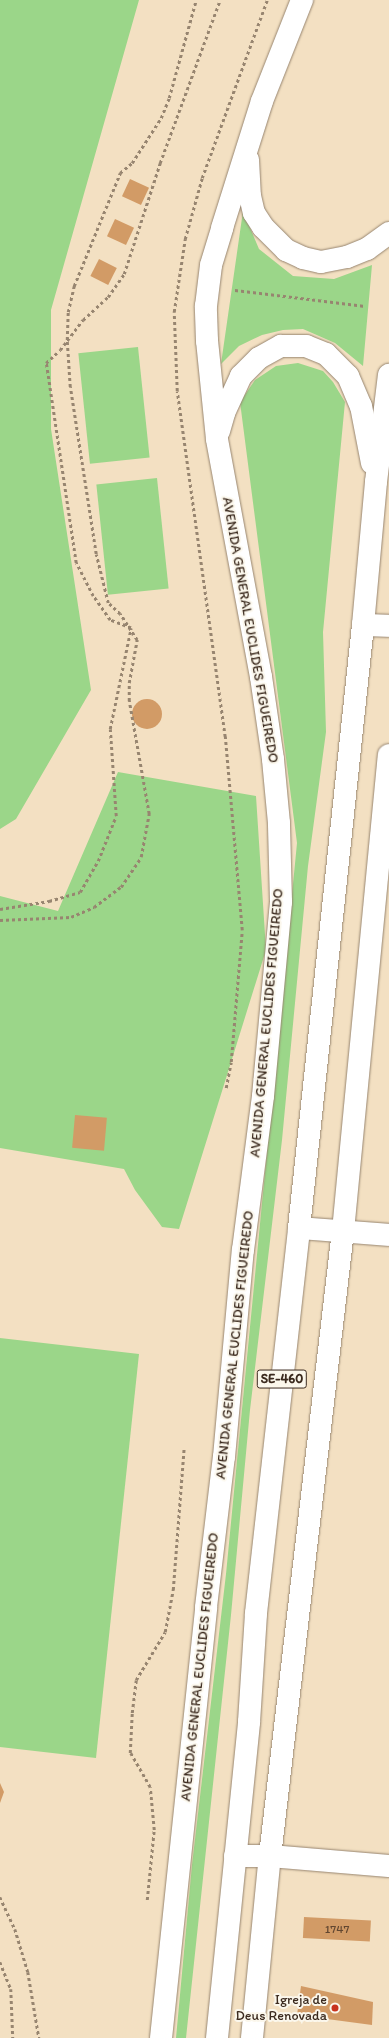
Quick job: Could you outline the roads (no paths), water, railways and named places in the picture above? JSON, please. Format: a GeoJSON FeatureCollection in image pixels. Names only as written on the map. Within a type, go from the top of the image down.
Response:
{"type":"FeatureCollection","features":[{"type":"Feature","properties":{"kind":"main road","name":"AVENIDA GENERAL EUCLIDES FIGUEIREDO"},"geometry":{"type":"LineString","coordinates":[[160,2038],[205,1614],[224,1456],[243,1250],[263,1096],[281,902],[279,823],[273,759],[261,677],[217,439],[207,341],[206,306],[211,265],[247,147],[262,101],[302,0]]}},
{"type":"Feature","properties":{"kind":"main road"},"geometry":{"type":"LineString","coordinates":[[247,147],[250,196],[254,213],[263,227],[286,250],[303,258],[321,262],[347,257],[367,248],[389,233]]}},
{"type":"Feature","properties":{"kind":"main road"},"geometry":{"type":"LineString","coordinates":[[217,439],[224,413],[241,376],[259,358],[281,346],[306,346],[326,354],[348,376],[361,406],[376,482]]}},
{"type":"Feature","properties":{"kind":"main road","name":"SE-460"},"geometry":{"type":"LineString","coordinates":[[217,2038],[249,1722],[256,1613],[299,1228],[363,625],[376,482],[389,375]]}},
{"type":"Feature","properties":{"kind":"main road"},"geometry":{"type":"LineString","coordinates":[[363,625],[389,626]]}},
{"type":"Feature","properties":{"kind":"main road"},"geometry":{"type":"LineString","coordinates":[[252,2038],[270,1856],[343,1231],[389,755]]}},
{"type":"Feature","properties":{"kind":"main road"},"geometry":{"type":"LineString","coordinates":[[299,1228],[389,1236]]}},
{"type":"Feature","properties":{"kind":"main road"},"geometry":{"type":"LineString","coordinates":[[235,1856],[270,1856],[389,1866]]}},
{"type":"Feature","properties":{"kind":"place","name":"Igreja de Deus Renovada"},"geometry":{"type":"Point","coordinates":[335,2008]}}]}
